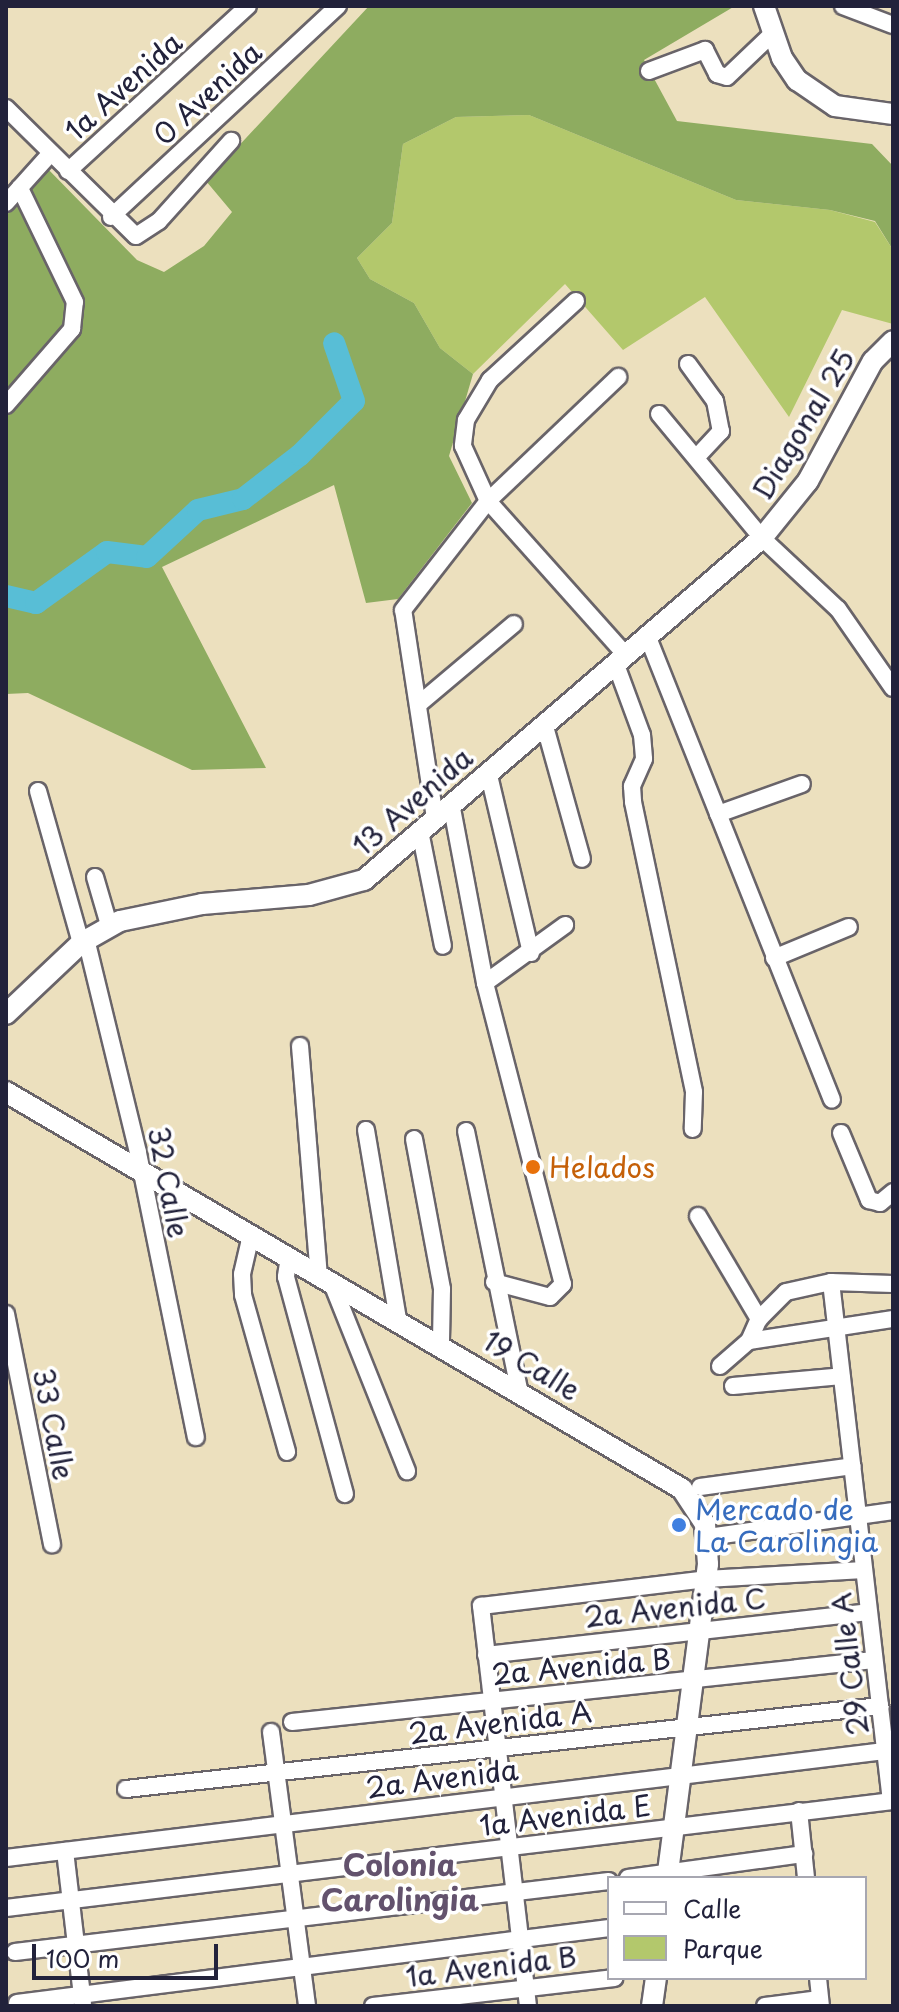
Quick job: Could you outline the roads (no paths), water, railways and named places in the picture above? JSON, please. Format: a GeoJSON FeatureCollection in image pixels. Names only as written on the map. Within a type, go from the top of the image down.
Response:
{"type":"FeatureCollection","features":[{"type":"Feature","properties":{"kind":"main road"},"geometry":{"type":"LineString","coordinates":[[764,6],[772,34],[797,80],[817,95],[859,112],[893,114]]}},
{"type":"Feature","properties":{"kind":"main road","name":"Diagonal 25"},"geometry":{"type":"LineString","coordinates":[[762,538],[808,481],[873,361],[893,341]]}},
{"type":"Feature","properties":{"kind":"main road","name":"13 Avenida"},"geometry":{"type":"LineString","coordinates":[[6,1014],[84,941],[109,925],[202,904],[341,890],[364,880],[762,538]]}},
{"type":"Feature","properties":{"kind":"main road","name":"19 Calle"},"geometry":{"type":"LineString","coordinates":[[6,1092],[441,1343],[682,1489],[700,1513],[708,1537],[701,1630],[667,1875]]}},
{"type":"Feature","properties":{"kind":"main road"},"geometry":{"type":"LineString","coordinates":[[652,2006],[656,1980]]}},
{"type":"Feature","properties":{"kind":"street","name":"1a Avenida"},"geometry":{"type":"LineString","coordinates":[[68,171],[248,6]]}},
{"type":"Feature","properties":{"kind":"street","name":"0 Avenida"},"geometry":{"type":"LineString","coordinates":[[111,217],[338,6]]}},
{"type":"Feature","properties":{"kind":"street"},"geometry":{"type":"LineString","coordinates":[[843,6],[893,25]]}},
{"type":"Feature","properties":{"kind":"street"},"geometry":{"type":"LineString","coordinates":[[649,71],[705,50],[717,74],[727,77],[772,34]]}},
{"type":"Feature","properties":{"kind":"street"},"geometry":{"type":"LineString","coordinates":[[6,108],[128,234],[142,235],[231,141]]}},
{"type":"Feature","properties":{"kind":"street","name":"1a Avenida"},"geometry":{"type":"LineString","coordinates":[[6,203],[51,153]]}},
{"type":"Feature","properties":{"kind":"street"},"geometry":{"type":"LineString","coordinates":[[6,405],[72,329],[75,302],[20,188]]}},
{"type":"Feature","properties":{"kind":"street"},"geometry":{"type":"LineString","coordinates":[[576,301],[490,380],[466,420],[463,446],[488,501],[620,658],[642,735],[644,759],[632,786],[633,802],[694,1092],[693,1129]]}},
{"type":"Feature","properties":{"kind":"street"},"geometry":{"type":"LineString","coordinates":[[688,364],[715,401],[721,431],[697,457]]}},
{"type":"Feature","properties":{"kind":"street"},"geometry":{"type":"LineString","coordinates":[[443,946],[427,824],[419,704],[403,610],[488,501],[618,377]]}},
{"type":"Feature","properties":{"kind":"street"},"geometry":{"type":"LineString","coordinates":[[659,414],[762,538],[838,609],[893,688]]}},
{"type":"Feature","properties":{"kind":"street"},"geometry":{"type":"LineString","coordinates":[[419,704],[514,624]]}},
{"type":"Feature","properties":{"kind":"street"},"geometry":{"type":"LineString","coordinates":[[647,635],[832,1099]]}},
{"type":"Feature","properties":{"kind":"street"},"geometry":{"type":"LineString","coordinates":[[544,723],[582,859]]}},
{"type":"Feature","properties":{"kind":"street"},"geometry":{"type":"LineString","coordinates":[[488,771],[531,953]]}},
{"type":"Feature","properties":{"kind":"street"},"geometry":{"type":"LineString","coordinates":[[718,814],[802,784]]}},
{"type":"Feature","properties":{"kind":"street","name":"32 Calle"},"geometry":{"type":"LineString","coordinates":[[38,791],[84,941],[139,1169],[196,1437]]}},
{"type":"Feature","properties":{"kind":"street"},"geometry":{"type":"LineString","coordinates":[[451,803],[485,983],[563,1284],[550,1297],[494,1282]]}},
{"type":"Feature","properties":{"kind":"street"},"geometry":{"type":"LineString","coordinates":[[95,877],[109,925]]}},
{"type":"Feature","properties":{"kind":"street"},"geometry":{"type":"LineString","coordinates":[[485,983],[531,953],[565,925]]}},
{"type":"Feature","properties":{"kind":"street"},"geometry":{"type":"LineString","coordinates":[[774,958],[849,927]]}},
{"type":"Feature","properties":{"kind":"street"},"geometry":{"type":"LineString","coordinates":[[300,1046],[325,1278],[407,1471]]}},
{"type":"Feature","properties":{"kind":"street"},"geometry":{"type":"LineString","coordinates":[[366,1130],[398,1320]]}},
{"type":"Feature","properties":{"kind":"street"},"geometry":{"type":"LineString","coordinates":[[466,1131],[494,1282],[519,1390]]}},
{"type":"Feature","properties":{"kind":"street"},"geometry":{"type":"LineString","coordinates":[[841,1133],[874,1204],[893,1192]]}},
{"type":"Feature","properties":{"kind":"street"},"geometry":{"type":"LineString","coordinates":[[414,1139],[442,1289],[441,1343]]}},
{"type":"Feature","properties":{"kind":"street"},"geometry":{"type":"LineString","coordinates":[[698,1216],[759,1319]]}},
{"type":"Feature","properties":{"kind":"street"},"geometry":{"type":"LineString","coordinates":[[251,1235],[242,1274],[243,1295],[287,1452]]}},
{"type":"Feature","properties":{"kind":"street"},"geometry":{"type":"LineString","coordinates":[[289,1257],[286,1277],[345,1494]]}},
{"type":"Feature","properties":{"kind":"street"},"geometry":{"type":"LineString","coordinates":[[720,1366],[749,1341],[759,1319],[786,1292],[831,1282],[893,1284]]}},
{"type":"Feature","properties":{"kind":"street","name":"29 Calle A"},"geometry":{"type":"LineString","coordinates":[[831,1282],[892,1801]]}},
{"type":"Feature","properties":{"kind":"street","name":"33 Calle"},"geometry":{"type":"LineString","coordinates":[[6,1314],[52,1544]]}},
{"type":"Feature","properties":{"kind":"street"},"geometry":{"type":"LineString","coordinates":[[749,1341],[893,1319]]}},
{"type":"Feature","properties":{"kind":"street"},"geometry":{"type":"LineString","coordinates":[[733,1386],[842,1376]]}},
{"type":"Feature","properties":{"kind":"street"},"geometry":{"type":"LineString","coordinates":[[700,1487],[853,1466]]}},
{"type":"Feature","properties":{"kind":"street"},"geometry":{"type":"LineString","coordinates":[[708,1537],[893,1511]]}},
{"type":"Feature","properties":{"kind":"street"},"geometry":{"type":"LineString","coordinates":[[527,1998],[481,1606],[706,1579],[864,1570]]}},
{"type":"Feature","properties":{"kind":"street","name":"2a Avenida C"},"geometry":{"type":"LineString","coordinates":[[486,1655],[869,1612]]}},
{"type":"Feature","properties":{"kind":"street","name":"2a Avenida B"},"geometry":{"type":"LineString","coordinates":[[292,1722],[491,1700],[692,1683],[874,1660]]}},
{"type":"Feature","properties":{"kind":"street","name":"2a Avenida A"},"geometry":{"type":"LineString","coordinates":[[126,1789],[277,1775],[880,1706]]}},
{"type":"Feature","properties":{"kind":"street"},"geometry":{"type":"LineString","coordinates":[[271,1732],[307,2006]]}},
{"type":"Feature","properties":{"kind":"street","name":"2a Avenida"},"geometry":{"type":"LineString","coordinates":[[6,1858],[502,1795],[885,1751]]}},
{"type":"Feature","properties":{"kind":"street","name":"1a Avenida E"},"geometry":{"type":"LineString","coordinates":[[6,1908],[892,1801]]}},
{"type":"Feature","properties":{"kind":"street"},"geometry":{"type":"LineString","coordinates":[[799,1811],[806,1876]]}},
{"type":"Feature","properties":{"kind":"street"},"geometry":{"type":"LineString","coordinates":[[65,1851],[83,2000]]}},
{"type":"Feature","properties":{"kind":"street"},"geometry":{"type":"LineString","coordinates":[[667,1875],[804,1854]]}},
{"type":"Feature","properties":{"kind":"street"},"geometry":{"type":"LineString","coordinates":[[15,1952],[607,1881]]}},
{"type":"Feature","properties":{"kind":"street"},"geometry":{"type":"LineString","coordinates":[[17,2003],[83,2000],[607,1928]]}},
{"type":"Feature","properties":{"kind":"street","name":"1a Avenida B"},"geometry":{"type":"LineString","coordinates":[[373,2006],[527,1998],[607,1980]]}},
{"type":"Feature","properties":{"kind":"street"},"geometry":{"type":"LineString","coordinates":[[765,2006],[821,2003],[818,1980]]}},
{"type":"Feature","properties":{"kind":"waterway"},"geometry":{"type":"LineString","coordinates":[[6,596],[36,603],[107,552],[147,557],[198,510],[243,499],[300,455],[354,401],[334,343]]}},
{"type":"Feature","properties":{"kind":"place","name":"Helados"},"geometry":{"type":"Point","coordinates":[533,1167]}},
{"type":"Feature","properties":{"kind":"place","name":"Mercado de La Carolingia"},"geometry":{"type":"Point","coordinates":[679,1525]}},
{"type":"Feature","properties":{"kind":"district","name":"Colonia Carolingia"},"geometry":{"type":"Point","coordinates":[400,1881]}}]}
